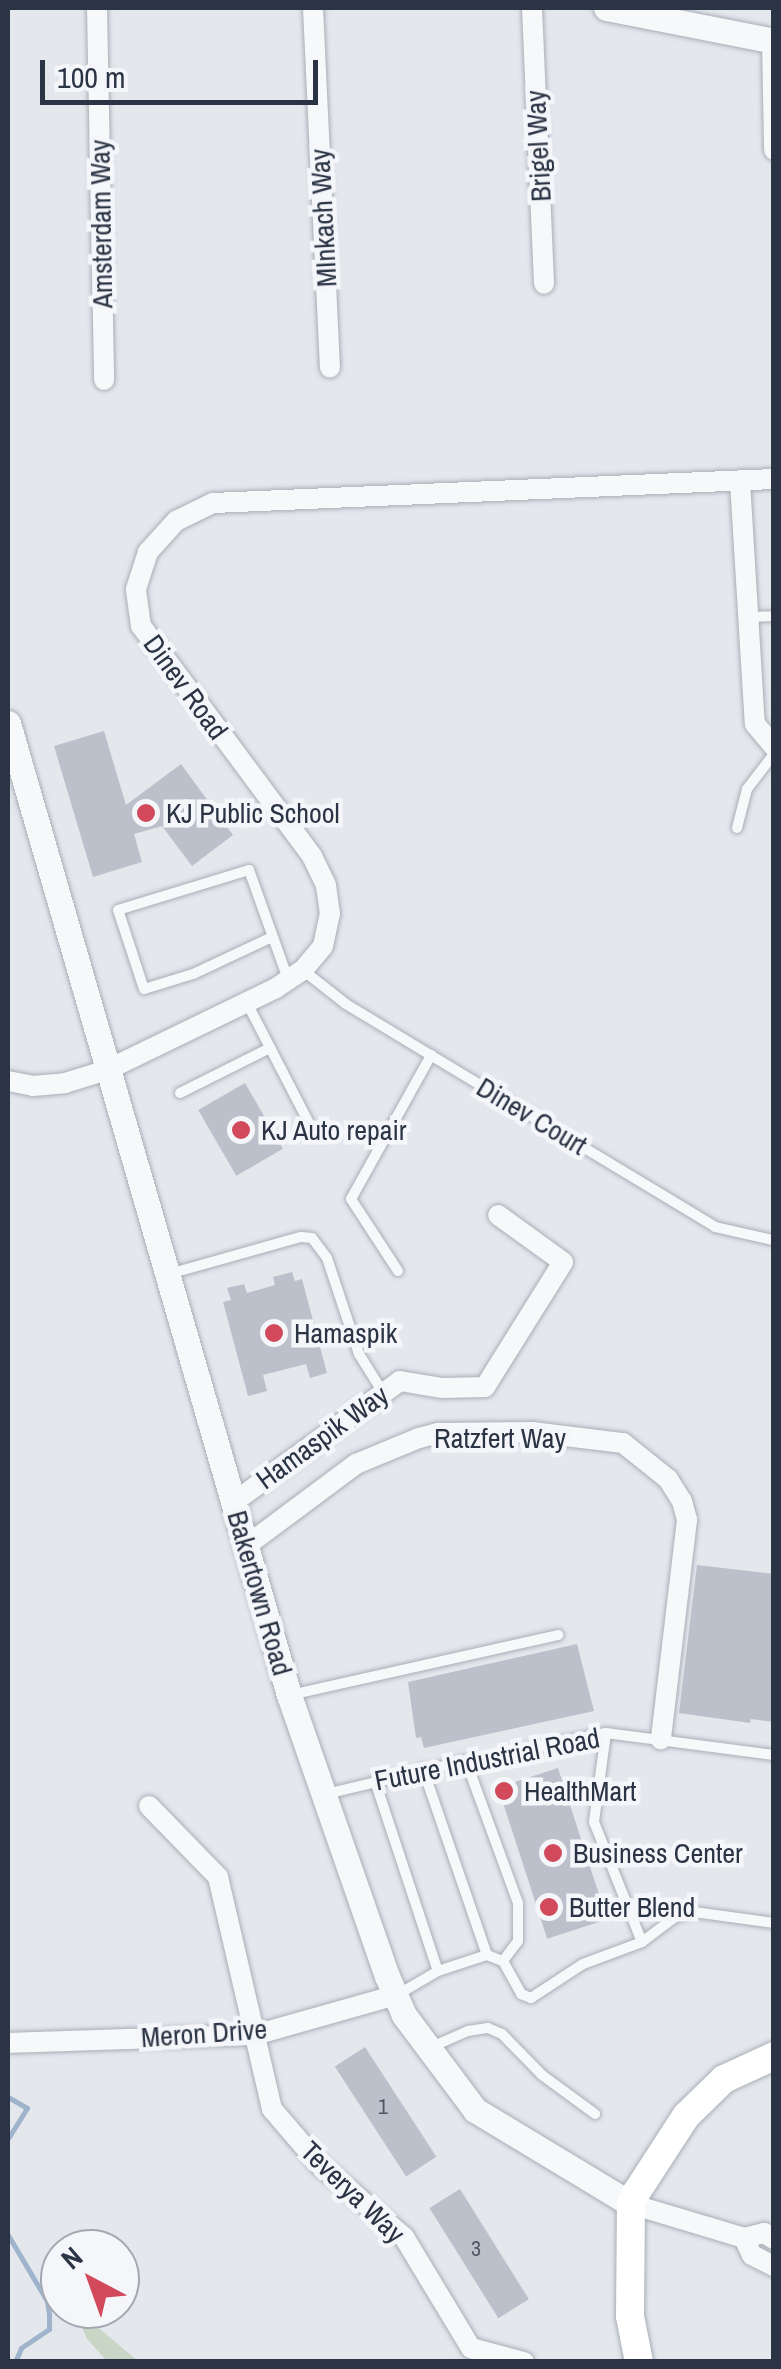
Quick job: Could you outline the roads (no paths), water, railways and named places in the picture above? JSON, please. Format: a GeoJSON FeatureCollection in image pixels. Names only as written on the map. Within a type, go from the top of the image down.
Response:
{"type":"FeatureCollection","features":[{"type":"Feature","properties":{"kind":"main road"},"geometry":{"type":"LineString","coordinates":[[640,2362],[630,2316],[632,2204],[658,2155],[686,2116],[724,2079],[774,2056]]}},
{"type":"Feature","properties":{"kind":"street","name":"Amsterdam Way"},"geometry":{"type":"LineString","coordinates":[[97,8],[104,380]]}},
{"type":"Feature","properties":{"kind":"street","name":"MInkach Way"},"geometry":{"type":"LineString","coordinates":[[313,8],[330,368]]}},
{"type":"Feature","properties":{"kind":"street","name":"Brigel Way"},"geometry":{"type":"LineString","coordinates":[[532,8],[544,284]]}},
{"type":"Feature","properties":{"kind":"street"},"geometry":{"type":"LineString","coordinates":[[606,8],[773,41],[774,150]]}},
{"type":"Feature","properties":{"kind":"street","name":"Dinev Road"},"geometry":{"type":"LineString","coordinates":[[296,975],[322,946],[330,914],[326,886],[312,856],[141,626],[136,590],[148,552],[176,522],[214,504],[774,479]]}},
{"type":"Feature","properties":{"kind":"street"},"geometry":{"type":"LineString","coordinates":[[740,482],[755,724],[774,750]]}},
{"type":"Feature","properties":{"kind":"street","name":"Bakertown Road"},"geometry":{"type":"LineString","coordinates":[[8,723],[289,1695],[396,1996],[428,2049],[475,2110],[632,2204]]}},
{"type":"Feature","properties":{"kind":"street"},"geometry":{"type":"LineString","coordinates":[[8,1081],[33,1086],[66,1083],[107,1070],[296,975]]}},
{"type":"Feature","properties":{"kind":"street","name":"Hamaspik Way"},"geometry":{"type":"LineString","coordinates":[[234,1502],[400,1381],[442,1388],[485,1387],[563,1262],[498,1215]]}},
{"type":"Feature","properties":{"kind":"street","name":"Ratzfert Way"},"geometry":{"type":"LineString","coordinates":[[246,1546],[356,1464],[387,1448],[438,1433],[532,1432],[623,1444],[668,1480],[682,1501],[687,1520],[661,1740]]}},
{"type":"Feature","properties":{"kind":"street","name":"Teverya Way"},"geometry":{"type":"LineString","coordinates":[[149,1806],[218,1877],[272,2109],[320,2165],[404,2237],[471,2348],[524,2362]]}},
{"type":"Feature","properties":{"kind":"street","name":"Meron Drive"},"geometry":{"type":"LineString","coordinates":[[8,2043],[256,2035],[396,1996]]}},
{"type":"Feature","properties":{"kind":"street"},"geometry":{"type":"LineString","coordinates":[[632,2204],[744,2238],[764,2232],[774,2239]]}},
{"type":"Feature","properties":{"kind":"street"},"geometry":{"type":"LineString","coordinates":[[744,2238],[752,2255],[774,2266]]}},
{"type":"Feature","properties":{"kind":"lane"},"geometry":{"type":"LineString","coordinates":[[748,616],[774,616]]}},
{"type":"Feature","properties":{"kind":"lane"},"geometry":{"type":"LineString","coordinates":[[737,828],[738,808],[747,789],[774,750]]}},
{"type":"Feature","properties":{"kind":"lane"},"geometry":{"type":"LineString","coordinates":[[272,936],[193,974],[144,990],[118,910],[249,870],[272,936],[296,975]]}},
{"type":"Feature","properties":{"kind":"lane","name":"Dinev Court"},"geometry":{"type":"LineString","coordinates":[[296,975],[715,1227],[772,1240]]}},
{"type":"Feature","properties":{"kind":"lane"},"geometry":{"type":"LineString","coordinates":[[246,1000],[312,1129]]}},
{"type":"Feature","properties":{"kind":"lane"},"geometry":{"type":"LineString","coordinates":[[180,1093],[270,1048]]}},
{"type":"Feature","properties":{"kind":"lane"},"geometry":{"type":"LineString","coordinates":[[398,1271],[350,1198],[431,1055]]}},
{"type":"Feature","properties":{"kind":"lane"},"geometry":{"type":"LineString","coordinates":[[168,1275],[301,1237],[312,1238],[327,1258],[358,1354],[382,1391]]}},
{"type":"Feature","properties":{"kind":"lane"},"geometry":{"type":"LineString","coordinates":[[289,1695],[558,1636]]}},
{"type":"Feature","properties":{"kind":"lane"},"geometry":{"type":"LineString","coordinates":[[606,1733],[594,1822],[642,1942]]}},
{"type":"Feature","properties":{"kind":"lane","name":"Future Industrial Road"},"geometry":{"type":"LineString","coordinates":[[528,1748],[606,1733],[774,1755]]}},
{"type":"Feature","properties":{"kind":"lane","name":"Future Industrial Road"},"geometry":{"type":"LineString","coordinates":[[322,1796],[374,1780],[466,1761],[518,1902],[518,1941],[503,1961]]}},
{"type":"Feature","properties":{"kind":"lane"},"geometry":{"type":"LineString","coordinates":[[423,1769],[487,1955]]}},
{"type":"Feature","properties":{"kind":"lane"},"geometry":{"type":"LineString","coordinates":[[374,1780],[438,1971]]}},
{"type":"Feature","properties":{"kind":"lane"},"geometry":{"type":"LineString","coordinates":[[396,1996],[438,1971],[487,1955],[503,1961],[515,1986],[531,1998],[540,1996],[582,1964],[642,1942],[675,1917],[694,1912],[774,1923]]}},
{"type":"Feature","properties":{"kind":"lane"},"geometry":{"type":"LineString","coordinates":[[428,2049],[468,2031],[488,2028],[502,2034],[542,2075],[594,2114]]}},
{"type":"Feature","properties":{"kind":"waterway"},"geometry":{"type":"LineString","coordinates":[[8,2097],[27,2108],[8,2138]]}},
{"type":"Feature","properties":{"kind":"waterway"},"geometry":{"type":"LineString","coordinates":[[8,2235],[47,2301],[49,2314],[49,2329],[21,2348],[15,2362]]}},
{"type":"Feature","properties":{"kind":"place","name":"KJ Public School"},"geometry":{"type":"Point","coordinates":[146,813]}},
{"type":"Feature","properties":{"kind":"place","name":"KJ Auto repair"},"geometry":{"type":"Point","coordinates":[241,1130]}},
{"type":"Feature","properties":{"kind":"place","name":"Hamaspik"},"geometry":{"type":"Point","coordinates":[274,1333]}},
{"type":"Feature","properties":{"kind":"place","name":"HealthMart"},"geometry":{"type":"Point","coordinates":[504,1791]}},
{"type":"Feature","properties":{"kind":"place","name":"Business Center"},"geometry":{"type":"Point","coordinates":[553,1853]}},
{"type":"Feature","properties":{"kind":"place","name":"Butter Blend"},"geometry":{"type":"Point","coordinates":[549,1907]}}]}
